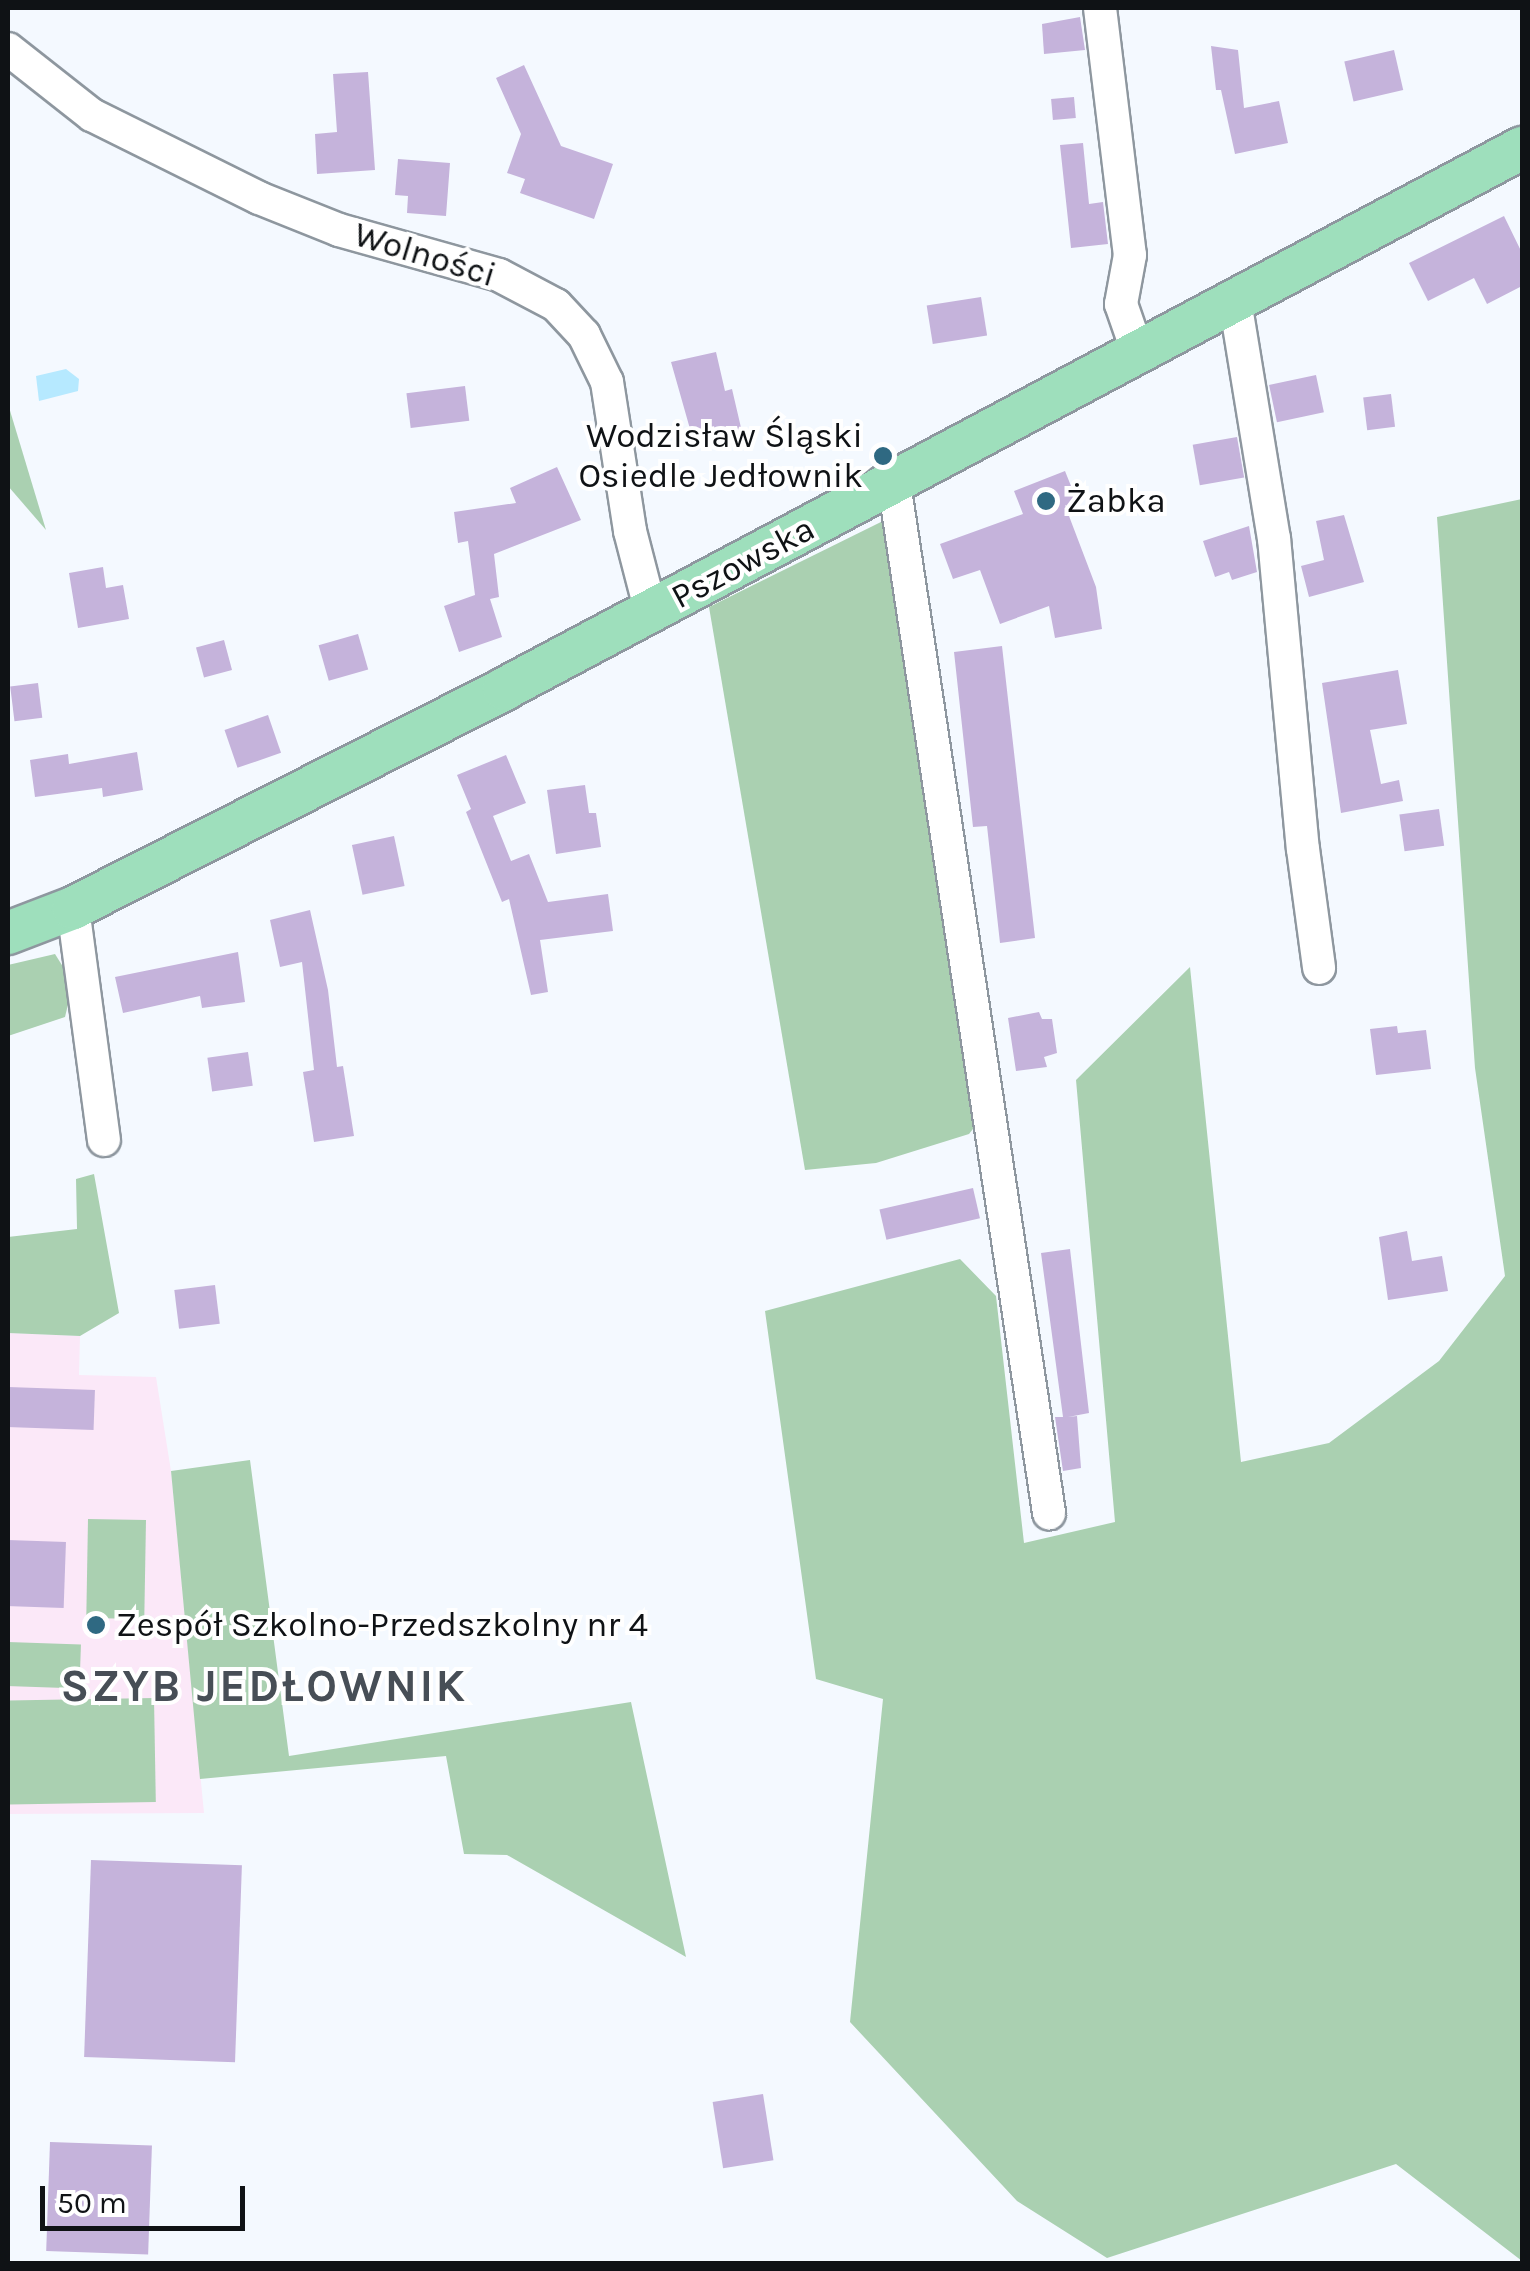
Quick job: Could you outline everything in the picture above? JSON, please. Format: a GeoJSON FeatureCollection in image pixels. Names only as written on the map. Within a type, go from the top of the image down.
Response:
{"type":"FeatureCollection","features":[{"type":"Feature","properties":{"kind":"main road","name":"Pszowska"},"geometry":{"type":"LineString","coordinates":[[8,933],[73,908],[650,612],[1522,148]]}},
{"type":"Feature","properties":{"kind":"street"},"geometry":{"type":"LineString","coordinates":[[1100,8],[1130,255],[1121,304],[1138,353]]}},
{"type":"Feature","properties":{"kind":"street","name":"Wolności"},"geometry":{"type":"LineString","coordinates":[[8,49],[92,115],[258,198],[339,230],[499,275],[556,304],[584,335],[607,382],[630,531],[650,612]]}},
{"type":"Feature","properties":{"kind":"street"},"geometry":{"type":"LineString","coordinates":[[1234,301],[1274,538],[1303,849],[1319,968]]}},
{"type":"Feature","properties":{"kind":"street"},"geometry":{"type":"LineString","coordinates":[[894,483],[1049,1513]]}},
{"type":"Feature","properties":{"kind":"street"},"geometry":{"type":"LineString","coordinates":[[73,908],[104,1140]]}},
{"type":"Feature","properties":{"kind":"shaded area","name":"Zespół Szkolno-Przedszkolny nr 4"},"geometry":{"type":"Polygon","coordinates":[[[8,1333],[80,1336],[79,1375],[156,1377],[171,1471],[204,1813],[8,1814],[8,1333]]]}},
{"type":"Feature","properties":{"kind":"green space"},"geometry":{"type":"Polygon","coordinates":[[[8,404],[46,530],[8,486],[8,404]]]}},
{"type":"Feature","properties":{"kind":"green space"},"geometry":{"type":"Polygon","coordinates":[[[1522,499],[1522,2261],[1396,2164],[1107,2258],[1017,2201],[850,2022],[883,1699],[816,1679],[765,1311],[960,1259],[996,1296],[1024,1543],[1115,1522],[1076,1080],[1190,967],[1241,1462],[1329,1443],[1439,1361],[1505,1276],[1475,1068],[1437,517],[1522,499]]]}},
{"type":"Feature","properties":{"kind":"green space"},"geometry":{"type":"Polygon","coordinates":[[[885,520],[980,1120],[969,1134],[876,1163],[805,1170],[709,607],[885,520]]]}},
{"type":"Feature","properties":{"kind":"green space"},"geometry":{"type":"Polygon","coordinates":[[[55,954],[65,970],[70,996],[65,1017],[8,1036],[8,965],[55,954]]]}},
{"type":"Feature","properties":{"kind":"green space"},"geometry":{"type":"Polygon","coordinates":[[[94,1174],[119,1313],[80,1336],[8,1333],[8,1237],[77,1229],[76,1179],[94,1174]]]}},
{"type":"Feature","properties":{"kind":"green space"},"geometry":{"type":"Polygon","coordinates":[[[250,1460],[289,1756],[631,1702],[686,1957],[507,1855],[464,1854],[446,1756],[200,1779],[171,1471],[250,1460]]]}},
{"type":"Feature","properties":{"kind":"green space"},"geometry":{"type":"Polygon","coordinates":[[[88,1519],[146,1520],[144,1619],[86,1618],[88,1519]]]}},
{"type":"Feature","properties":{"kind":"green space"},"geometry":{"type":"Polygon","coordinates":[[[8,1642],[81,1645],[79,1689],[8,1686],[8,1642]]]}},
{"type":"Feature","properties":{"kind":"green space"},"geometry":{"type":"Polygon","coordinates":[[[154,1698],[156,1802],[10,1805],[8,1701],[154,1698]]]}},
{"type":"Feature","properties":{"kind":"water"},"geometry":{"type":"Polygon","coordinates":[[[66,369],[79,379],[78,391],[39,401],[36,376],[66,369]]]}},
{"type":"Feature","properties":{"kind":"building"},"geometry":{"type":"Polygon","coordinates":[[[1080,17],[1085,50],[1044,54],[1042,24],[1080,17]]]}},
{"type":"Feature","properties":{"kind":"building"},"geometry":{"type":"Polygon","coordinates":[[[1211,46],[1238,50],[1244,108],[1279,101],[1288,143],[1235,154],[1221,90],[1216,90],[1211,46]]]}},
{"type":"Feature","properties":{"kind":"building"},"geometry":{"type":"Polygon","coordinates":[[[1394,50],[1403,90],[1354,101],[1344,61],[1394,50]]]}},
{"type":"Feature","properties":{"kind":"building"},"geometry":{"type":"Polygon","coordinates":[[[524,65],[561,146],[613,164],[594,219],[520,193],[525,179],[507,173],[521,134],[496,78],[524,65]]]}},
{"type":"Feature","properties":{"kind":"building"},"geometry":{"type":"Polygon","coordinates":[[[368,72],[375,170],[317,174],[315,134],[337,132],[333,74],[368,72]]]}},
{"type":"Feature","properties":{"kind":"building"},"geometry":{"type":"Polygon","coordinates":[[[1074,97],[1076,118],[1053,120],[1051,99],[1074,97]]]}},
{"type":"Feature","properties":{"kind":"building"},"geometry":{"type":"Polygon","coordinates":[[[1083,143],[1089,204],[1103,202],[1108,244],[1071,248],[1060,145],[1083,143]]]}},
{"type":"Feature","properties":{"kind":"building"},"geometry":{"type":"Polygon","coordinates":[[[398,159],[450,163],[446,216],[407,213],[408,196],[395,195],[398,159]]]}},
{"type":"Feature","properties":{"kind":"building"},"geometry":{"type":"Polygon","coordinates":[[[1504,216],[1522,253],[1522,286],[1487,304],[1474,278],[1428,301],[1409,263],[1504,216]]]}},
{"type":"Feature","properties":{"kind":"building"},"geometry":{"type":"Polygon","coordinates":[[[981,297],[987,336],[933,344],[927,306],[981,297]]]}},
{"type":"Feature","properties":{"kind":"building"},"geometry":{"type":"Polygon","coordinates":[[[716,352],[725,391],[732,389],[742,432],[694,443],[671,362],[716,352]]]}},
{"type":"Feature","properties":{"kind":"building"},"geometry":{"type":"Polygon","coordinates":[[[1316,375],[1324,412],[1277,422],[1269,385],[1316,375]]]}},
{"type":"Feature","properties":{"kind":"building"},"geometry":{"type":"Polygon","coordinates":[[[465,386],[469,421],[411,428],[406,393],[465,386]]]}},
{"type":"Feature","properties":{"kind":"building"},"geometry":{"type":"Polygon","coordinates":[[[1391,394],[1395,427],[1367,430],[1363,397],[1391,394]]]}},
{"type":"Feature","properties":{"kind":"building"},"geometry":{"type":"Polygon","coordinates":[[[1237,437],[1244,477],[1200,485],[1193,445],[1237,437]]]}},
{"type":"Feature","properties":{"kind":"building"},"geometry":{"type":"Polygon","coordinates":[[[557,467],[581,520],[494,554],[499,597],[490,599],[502,637],[459,652],[444,606],[475,595],[468,541],[458,543],[454,512],[516,503],[510,488],[557,467]]]}},
{"type":"Feature","properties":{"kind":"building"},"geometry":{"type":"Polygon","coordinates":[[[1065,471],[1081,511],[1069,516],[1096,587],[1102,629],[1055,638],[1049,606],[1000,624],[980,570],[953,579],[940,544],[1023,514],[1014,491],[1065,471]]]}},
{"type":"Feature","properties":{"kind":"building"},"geometry":{"type":"Polygon","coordinates":[[[1344,515],[1364,582],[1309,597],[1301,566],[1324,560],[1316,521],[1344,515]]]}},
{"type":"Feature","properties":{"kind":"building"},"geometry":{"type":"Polygon","coordinates":[[[1249,526],[1257,572],[1232,580],[1229,572],[1215,577],[1203,541],[1249,526]]]}},
{"type":"Feature","properties":{"kind":"building"},"geometry":{"type":"Polygon","coordinates":[[[103,567],[106,588],[123,585],[129,619],[78,628],[69,573],[103,567]]]}},
{"type":"Feature","properties":{"kind":"building"},"geometry":{"type":"Polygon","coordinates":[[[358,634],[368,670],[329,681],[319,645],[358,634]]]}},
{"type":"Feature","properties":{"kind":"building"},"geometry":{"type":"Polygon","coordinates":[[[224,640],[232,670],[204,677],[196,648],[224,640]]]}},
{"type":"Feature","properties":{"kind":"building"},"geometry":{"type":"Polygon","coordinates":[[[1002,646],[1035,938],[1000,943],[987,826],[973,827],[954,652],[1002,646]]]}},
{"type":"Feature","properties":{"kind":"building"},"geometry":{"type":"Polygon","coordinates":[[[1398,670],[1407,724],[1370,730],[1381,784],[1399,780],[1403,801],[1341,813],[1322,683],[1398,670]]]}},
{"type":"Feature","properties":{"kind":"building"},"geometry":{"type":"Polygon","coordinates":[[[38,683],[42,718],[14,721],[10,686],[38,683]]]}},
{"type":"Feature","properties":{"kind":"building"},"geometry":{"type":"Polygon","coordinates":[[[268,715],[281,753],[238,768],[225,730],[268,715]]]}},
{"type":"Feature","properties":{"kind":"building"},"geometry":{"type":"Polygon","coordinates":[[[137,752],[143,790],[103,797],[102,788],[35,797],[30,760],[68,754],[69,764],[137,752]]]}},
{"type":"Feature","properties":{"kind":"building"},"geometry":{"type":"Polygon","coordinates":[[[506,755],[526,803],[493,816],[511,861],[529,854],[548,902],[608,894],[613,931],[540,940],[548,992],[531,995],[509,899],[502,902],[466,812],[471,809],[457,775],[506,755]]]}},
{"type":"Feature","properties":{"kind":"building"},"geometry":{"type":"Polygon","coordinates":[[[585,785],[589,813],[596,813],[601,847],[556,854],[547,790],[585,785]]]}},
{"type":"Feature","properties":{"kind":"building"},"geometry":{"type":"Polygon","coordinates":[[[1439,809],[1444,846],[1405,851],[1399,815],[1439,809]]]}},
{"type":"Feature","properties":{"kind":"building"},"geometry":{"type":"Polygon","coordinates":[[[394,836],[405,886],[363,895],[352,845],[394,836]]]}},
{"type":"Feature","properties":{"kind":"building"},"geometry":{"type":"Polygon","coordinates":[[[310,910],[328,990],[337,1067],[343,1066],[354,1136],[314,1142],[303,1072],[314,1070],[302,962],[280,967],[270,920],[310,910]]]}},
{"type":"Feature","properties":{"kind":"building"},"geometry":{"type":"Polygon","coordinates":[[[238,952],[245,1002],[202,1008],[200,996],[123,1013],[115,977],[238,952]]]}},
{"type":"Feature","properties":{"kind":"building"},"geometry":{"type":"Polygon","coordinates":[[[1039,1012],[1042,1019],[1052,1019],[1057,1053],[1044,1057],[1047,1067],[1016,1071],[1008,1018],[1039,1012]]]}},
{"type":"Feature","properties":{"kind":"building"},"geometry":{"type":"Polygon","coordinates":[[[1397,1026],[1398,1033],[1426,1030],[1431,1069],[1376,1075],[1370,1029],[1397,1026]]]}},
{"type":"Feature","properties":{"kind":"building"},"geometry":{"type":"Polygon","coordinates":[[[248,1052],[253,1086],[212,1091],[207,1058],[248,1052]]]}},
{"type":"Feature","properties":{"kind":"building"},"geometry":{"type":"Polygon","coordinates":[[[973,1188],[980,1218],[886,1240],[879,1210],[973,1188]]]}},
{"type":"Feature","properties":{"kind":"building"},"geometry":{"type":"Polygon","coordinates":[[[1407,1231],[1412,1261],[1442,1256],[1448,1291],[1388,1300],[1379,1237],[1407,1231]]]}},
{"type":"Feature","properties":{"kind":"building"},"geometry":{"type":"Polygon","coordinates":[[[1070,1249],[1089,1413],[1068,1417],[1077,1416],[1081,1468],[1063,1471],[1055,1417],[1063,1417],[1041,1253],[1070,1249]]]}},
{"type":"Feature","properties":{"kind":"building"},"geometry":{"type":"Polygon","coordinates":[[[215,1285],[220,1324],[179,1329],[174,1290],[215,1285]]]}},
{"type":"Feature","properties":{"kind":"building"},"geometry":{"type":"Polygon","coordinates":[[[8,1387],[95,1390],[94,1430],[8,1427],[8,1387]]]}},
{"type":"Feature","properties":{"kind":"building"},"geometry":{"type":"Polygon","coordinates":[[[8,1540],[66,1542],[64,1608],[8,1606],[8,1540]]]}},
{"type":"Feature","properties":{"kind":"building"},"geometry":{"type":"Polygon","coordinates":[[[91,1860],[242,1865],[235,2062],[84,2057],[91,1860]]]}},
{"type":"Feature","properties":{"kind":"building"},"geometry":{"type":"Polygon","coordinates":[[[763,2094],[773,2160],[723,2168],[713,2102],[763,2094]]]}},
{"type":"Feature","properties":{"kind":"building"},"geometry":{"type":"Polygon","coordinates":[[[50,2142],[152,2146],[148,2254],[46,2251],[50,2142]]]}},
{"type":"Feature","properties":{"kind":"place","name":"Wodzisław Śląski Osiedle Jedłownik"},"geometry":{"type":"Point","coordinates":[883,456]}},
{"type":"Feature","properties":{"kind":"place","name":"Żabka"},"geometry":{"type":"Point","coordinates":[1046,501]}},
{"type":"Feature","properties":{"kind":"place","name":"Zespół Szkolno-Przedszkolny nr 4"},"geometry":{"type":"Point","coordinates":[96,1625]}},
{"type":"Feature","properties":{"kind":"district","name":"SZYB JEDŁOWNIK"},"geometry":{"type":"Point","coordinates":[264,1687]}}]}
